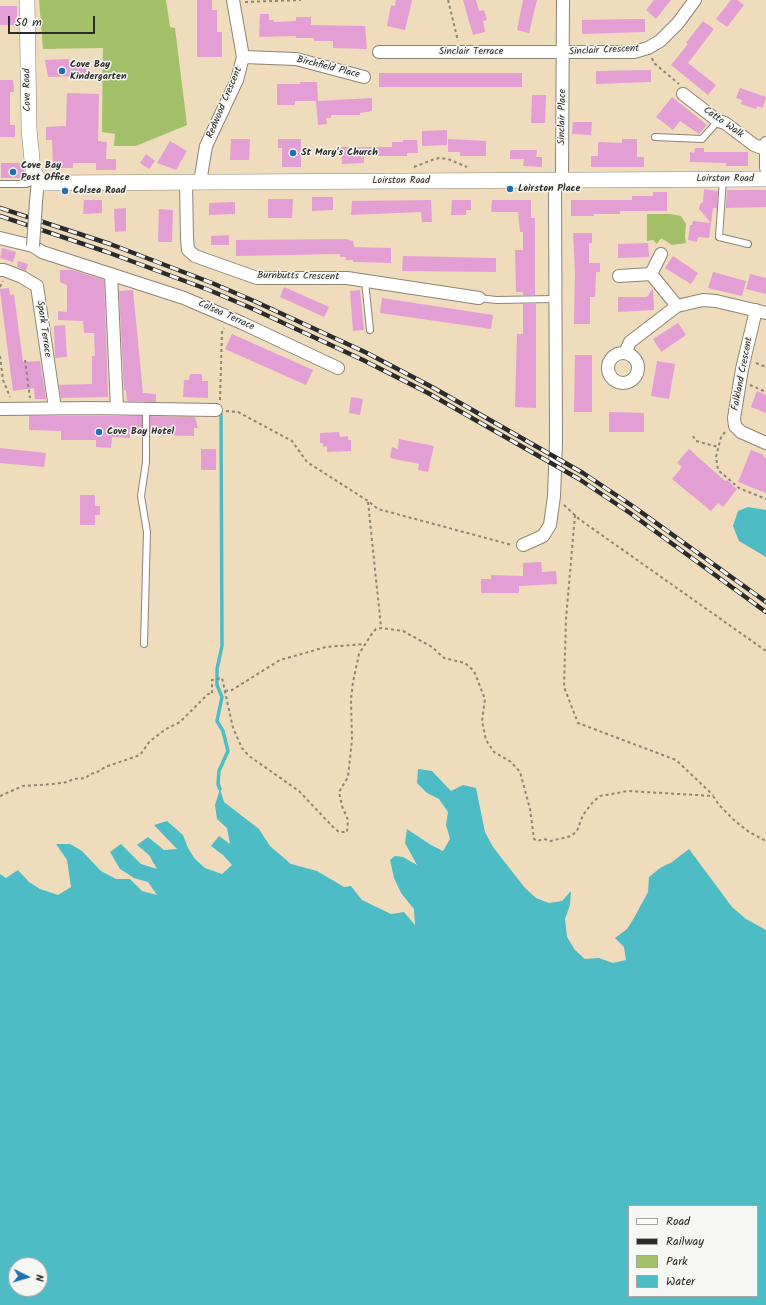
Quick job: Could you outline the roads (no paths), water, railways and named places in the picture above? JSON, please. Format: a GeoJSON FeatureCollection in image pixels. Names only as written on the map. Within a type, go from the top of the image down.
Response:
{"type":"FeatureCollection","features":[{"type":"Feature","properties":{"kind":"street","name":"Cove Road"},"geometry":{"type":"LineString","coordinates":[[27,0],[29,129],[33,170],[38,179]]}},
{"type":"Feature","properties":{"kind":"street","name":"Sinclair Place"},"geometry":{"type":"LineString","coordinates":[[560,180],[562,175],[563,0]]}},
{"type":"Feature","properties":{"kind":"street","name":"Sinclair Crescent"},"geometry":{"type":"LineString","coordinates":[[563,53],[634,52],[648,48],[660,41],[678,23],[695,0]]}},
{"type":"Feature","properties":{"kind":"street","name":"Redwood Crescent"},"geometry":{"type":"LineString","coordinates":[[193,182],[206,146],[237,80],[244,57],[233,1]]}},
{"type":"Feature","properties":{"kind":"street","name":"Sinclair Terrace"},"geometry":{"type":"LineString","coordinates":[[379,52],[563,53]]}},
{"type":"Feature","properties":{"kind":"street","name":"Birchfield Place"},"geometry":{"type":"LineString","coordinates":[[244,57],[296,59],[364,77]]}},
{"type":"Feature","properties":{"kind":"street","name":"Catto Walk"},"geometry":{"type":"LineString","coordinates":[[683,94],[718,121],[725,123],[754,145],[765,146]]}},
{"type":"Feature","properties":{"kind":"street"},"geometry":{"type":"LineString","coordinates":[[765,146],[766,168]]}},
{"type":"Feature","properties":{"kind":"street","name":"Loirston Road"},"geometry":{"type":"LineString","coordinates":[[38,179],[49,184],[766,179]]}},
{"type":"Feature","properties":{"kind":"street"},"geometry":{"type":"LineString","coordinates":[[33,246],[38,179]]}},
{"type":"Feature","properties":{"kind":"street"},"geometry":{"type":"LineString","coordinates":[[523,545],[543,536],[550,525],[554,494],[556,443],[555,188],[560,180]]}},
{"type":"Feature","properties":{"kind":"street","name":"Burnbutts Crescent"},"geometry":{"type":"LineString","coordinates":[[193,182],[187,238],[188,250],[195,256],[257,278],[347,278],[479,298]]}},
{"type":"Feature","properties":{"kind":"street"},"geometry":{"type":"LineString","coordinates":[[0,238],[33,246],[42,252],[111,274],[117,408]]}},
{"type":"Feature","properties":{"kind":"street"},"geometry":{"type":"LineString","coordinates":[[651,274],[661,254]]}},
{"type":"Feature","properties":{"kind":"street","name":"Spark Terrace"},"geometry":{"type":"LineString","coordinates":[[2,270],[37,286],[55,408]]}},
{"type":"Feature","properties":{"kind":"street","name":"Colsea Terrace"},"geometry":{"type":"LineString","coordinates":[[111,274],[184,298],[230,317],[338,368]]}},
{"type":"Feature","properties":{"kind":"street"},"geometry":{"type":"LineString","coordinates":[[618,276],[651,274]]}},
{"type":"Feature","properties":{"kind":"street"},"geometry":{"type":"LineString","coordinates":[[651,274],[677,306]]}},
{"type":"Feature","properties":{"kind":"street"},"geometry":{"type":"LineString","coordinates":[[625,353],[630,342],[677,306],[703,300],[716,301],[761,312]]}},
{"type":"Feature","properties":{"kind":"street","name":"Falkland Crescent"},"geometry":{"type":"LineString","coordinates":[[761,312],[742,369],[734,418],[735,426],[741,432],[766,443]]}},
{"type":"Feature","properties":{"kind":"street"},"geometry":{"type":"LineString","coordinates":[[5,408],[216,410]]}},
{"type":"Feature","properties":{"kind":"lane"},"geometry":{"type":"LineString","coordinates":[[655,137],[702,139],[718,121]]}},
{"type":"Feature","properties":{"kind":"lane"},"geometry":{"type":"LineString","coordinates":[[0,184],[26,184],[38,179]]}},
{"type":"Feature","properties":{"kind":"lane"},"geometry":{"type":"LineString","coordinates":[[723,179],[719,237],[748,244]]}},
{"type":"Feature","properties":{"kind":"lane"},"geometry":{"type":"LineString","coordinates":[[365,281],[370,330]]}},
{"type":"Feature","properties":{"kind":"lane"},"geometry":{"type":"LineString","coordinates":[[479,298],[555,299]]}},
{"type":"Feature","properties":{"kind":"lane"},"geometry":{"type":"LineString","coordinates":[[144,644],[147,532],[141,496],[146,462],[146,409]]}},
{"type":"Feature","properties":{"kind":"water"},"geometry":{"type":"Polygon","coordinates":[[[748,507],[766,510],[766,557],[739,541],[733,526],[738,511],[748,507]]]}},
{"type":"Feature","properties":{"kind":"water"},"geometry":{"type":"Polygon","coordinates":[[[418,769],[432,771],[451,791],[463,785],[476,788],[485,832],[493,847],[525,888],[536,898],[549,903],[562,901],[571,891],[570,905],[565,919],[567,937],[575,950],[585,959],[599,958],[613,963],[626,960],[624,947],[615,938],[627,929],[634,918],[648,892],[649,877],[689,849],[732,907],[746,919],[766,930],[766,1305],[0,1305],[0,874],[6,878],[18,870],[29,882],[40,889],[58,895],[71,887],[67,860],[56,844],[70,844],[82,851],[101,871],[116,879],[130,879],[142,891],[157,895],[148,882],[134,878],[120,869],[110,852],[121,844],[141,864],[157,869],[149,855],[137,845],[148,837],[164,850],[177,849],[154,825],[167,821],[183,835],[188,848],[195,859],[205,868],[222,874],[232,865],[223,855],[211,846],[219,836],[230,844],[227,828],[217,819],[215,805],[220,789],[224,802],[259,829],[270,846],[291,864],[317,871],[344,887],[351,886],[362,900],[391,914],[404,912],[415,925],[414,909],[401,893],[394,878],[390,860],[395,856],[403,857],[417,865],[405,843],[407,829],[443,851],[450,839],[446,825],[448,812],[439,799],[427,793],[417,783],[418,769]]]}},
{"type":"Feature","properties":{"kind":"waterway"},"geometry":{"type":"LineString","coordinates":[[220,789],[218,784],[219,771],[228,751],[223,731],[217,721],[222,697],[217,685],[217,669],[222,646],[221,414]]}},
{"type":"Feature","properties":{"kind":"railway"},"geometry":{"type":"LineString","coordinates":[[0,208],[110,244],[212,283],[367,353],[432,387],[583,473],[634,507],[766,602]]}},
{"type":"Feature","properties":{"kind":"railway"},"geometry":{"type":"LineString","coordinates":[[0,216],[107,252],[209,290],[363,360],[428,393],[579,479],[630,513],[766,612]]}},
{"type":"Feature","properties":{"kind":"place","name":"Cove Bay Kindergarten"},"geometry":{"type":"Point","coordinates":[62,71]}},
{"type":"Feature","properties":{"kind":"place","name":"St Mary's Church"},"geometry":{"type":"Point","coordinates":[293,153]}},
{"type":"Feature","properties":{"kind":"place","name":"Cove Bay Post Office"},"geometry":{"type":"Point","coordinates":[13,172]}},
{"type":"Feature","properties":{"kind":"place","name":"Loirston Place"},"geometry":{"type":"Point","coordinates":[510,189]}},
{"type":"Feature","properties":{"kind":"place","name":"Colsea Road"},"geometry":{"type":"Point","coordinates":[65,191]}},
{"type":"Feature","properties":{"kind":"place","name":"Cove Bay Hotel"},"geometry":{"type":"Point","coordinates":[99,432]}}]}
